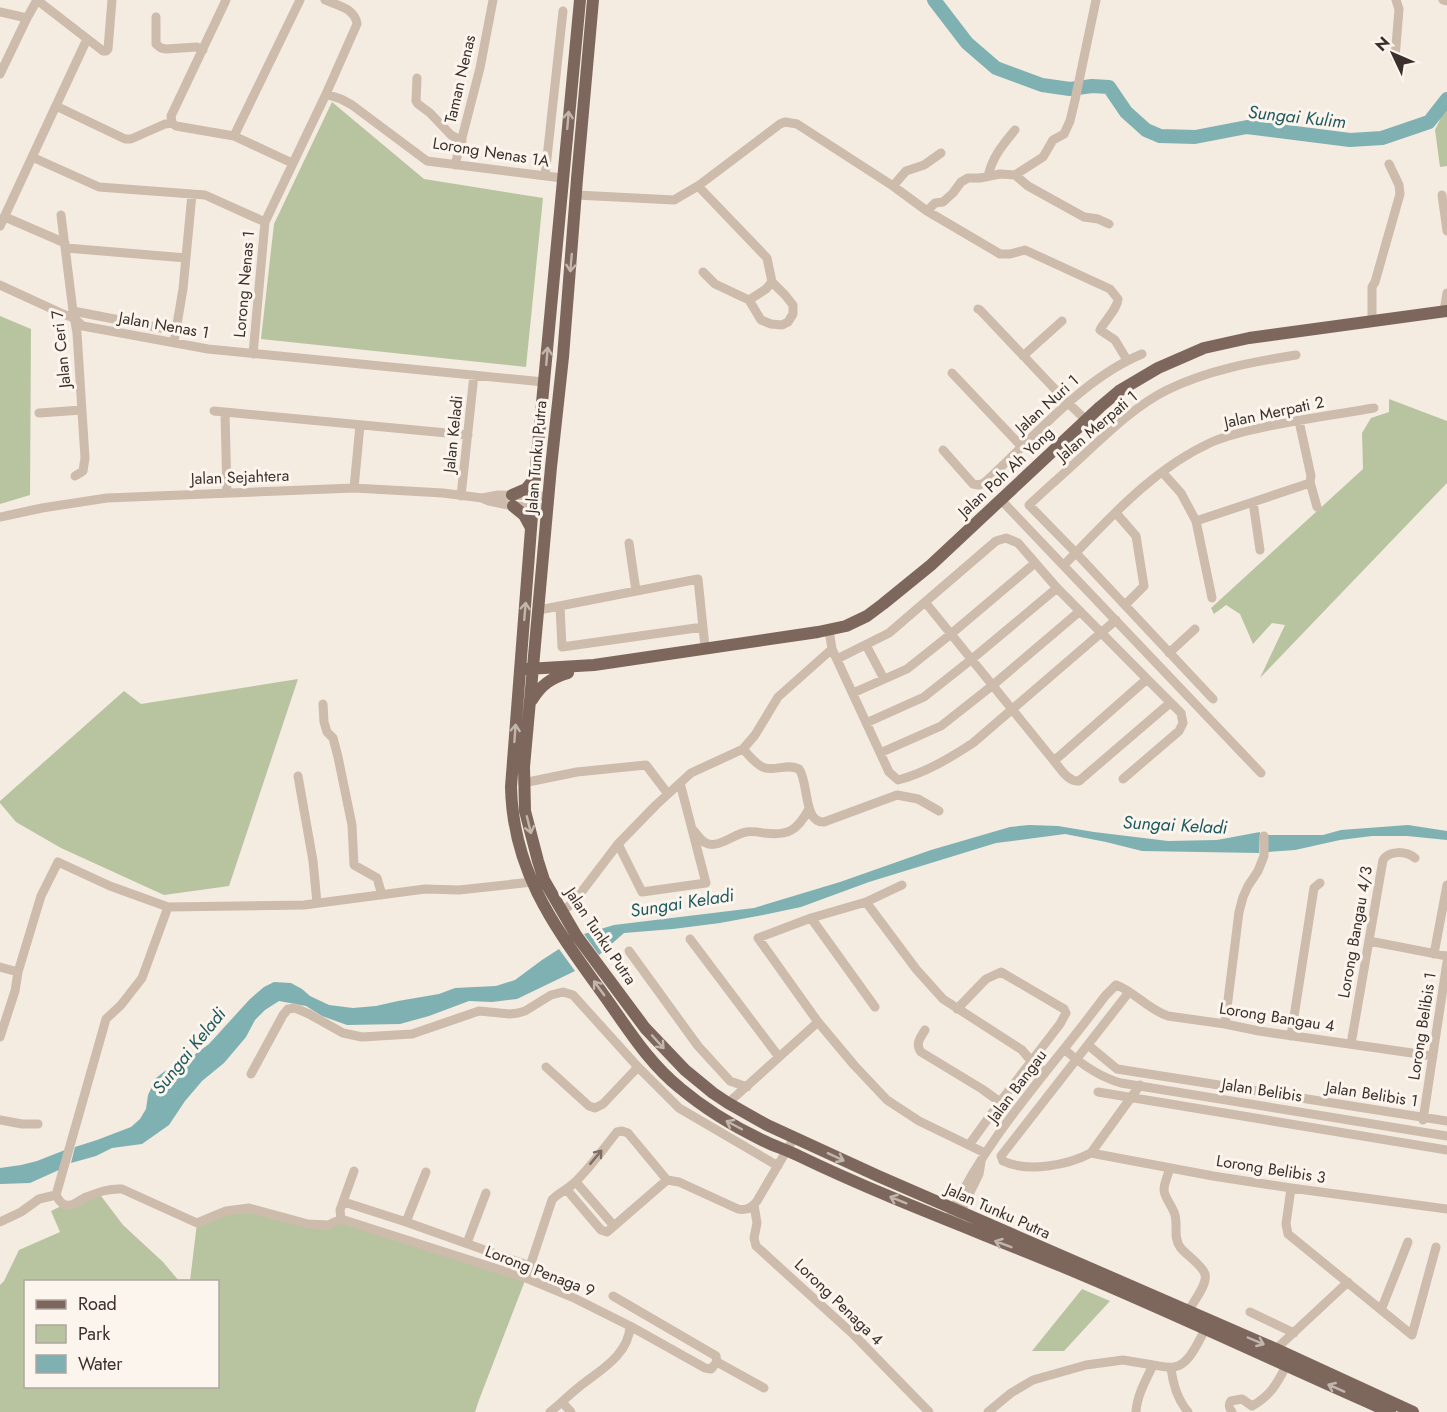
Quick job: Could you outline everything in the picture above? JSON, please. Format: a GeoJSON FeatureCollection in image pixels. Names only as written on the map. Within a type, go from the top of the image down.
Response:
{"type":"FeatureCollection","features":[{"type":"Feature","properties":{"kind":"main road","name":"Jalan Tunku Putra"},"geometry":{"type":"LineString","coordinates":[[580,0],[535,477],[511,787],[511,806],[516,835],[532,882],[546,910],[597,963],[645,1028],[668,1054],[728,1103],[794,1138],[955,1214],[1276,1349],[1413,1412]]}},
{"type":"Feature","properties":{"kind":"main road","name":"Jalan Tunku Putra"},"geometry":{"type":"LineString","coordinates":[[593,0],[563,357],[523,783],[525,811],[544,880],[561,910],[585,969],[643,1051],[662,1072],[681,1089],[724,1120],[847,1179],[955,1214],[984,1236],[1062,1267],[1390,1412]]}},
{"type":"Feature","properties":{"kind":"main road"},"geometry":{"type":"LineString","coordinates":[[576,200],[570,185],[562,178],[572,170],[579,157]]}},
{"type":"Feature","properties":{"kind":"main road","name":"Jalan Poh Ah Yong"},"geometry":{"type":"LineString","coordinates":[[519,674],[583,669],[594,664],[846,626],[867,616],[931,566],[1119,391],[1158,368],[1204,348],[1249,338],[1446,311]]}},
{"type":"Feature","properties":{"kind":"main road"},"geometry":{"type":"LineString","coordinates":[[531,536],[531,528],[524,515],[512,501],[526,489],[535,477]]}},
{"type":"Feature","properties":{"kind":"main road"},"geometry":{"type":"LineString","coordinates":[[536,637],[539,648],[546,657],[568,669]]}},
{"type":"Feature","properties":{"kind":"main road"},"geometry":{"type":"LineString","coordinates":[[528,719],[531,701],[541,686],[568,669]]}},
{"type":"Feature","properties":{"kind":"street"},"geometry":{"type":"LineString","coordinates":[[0,74],[37,0],[106,51],[112,0]]}},
{"type":"Feature","properties":{"kind":"street"},"geometry":{"type":"LineString","coordinates":[[172,123],[171,116],[226,0]]}},
{"type":"Feature","properties":{"kind":"street"},"geometry":{"type":"LineString","coordinates":[[234,135],[300,0]]}},
{"type":"Feature","properties":{"kind":"street","name":"Lorong Nenas 1"},"geometry":{"type":"LineString","coordinates":[[325,0],[350,11],[356,17],[357,24],[265,222],[253,354],[544,382]]}},
{"type":"Feature","properties":{"kind":"street","name":"Taman Nenas"},"geometry":{"type":"LineString","coordinates":[[455,165],[480,68],[493,0]]}},
{"type":"Feature","properties":{"kind":"street"},"geometry":{"type":"LineString","coordinates":[[1015,175],[1043,157],[1053,140],[1064,134],[1070,121],[1084,63],[1096,0]]}},
{"type":"Feature","properties":{"kind":"street"},"geometry":{"type":"LineString","coordinates":[[1395,58],[1399,9],[1396,0]]}},
{"type":"Feature","properties":{"kind":"street"},"geometry":{"type":"LineString","coordinates":[[1443,0],[1447,1]]}},
{"type":"Feature","properties":{"kind":"street"},"geometry":{"type":"LineString","coordinates":[[545,176],[563,11]]}},
{"type":"Feature","properties":{"kind":"street"},"geometry":{"type":"LineString","coordinates":[[0,12],[27,18]]}},
{"type":"Feature","properties":{"kind":"street"},"geometry":{"type":"LineString","coordinates":[[156,17],[156,44],[161,48],[197,47],[203,50]]}},
{"type":"Feature","properties":{"kind":"street"},"geometry":{"type":"LineString","coordinates":[[87,39],[2,222],[65,245],[186,258]]}},
{"type":"Feature","properties":{"kind":"street"},"geometry":{"type":"LineString","coordinates":[[417,78],[416,101],[418,104],[451,135],[462,141]]}},
{"type":"Feature","properties":{"kind":"street","name":"Lorong Nenas 1A"},"geometry":{"type":"LineString","coordinates":[[326,94],[352,105],[427,161],[562,178]]}},
{"type":"Feature","properties":{"kind":"street"},"geometry":{"type":"LineString","coordinates":[[56,106],[125,139],[131,139],[172,123],[176,126],[234,135],[292,163]]}},
{"type":"Feature","properties":{"kind":"street"},"geometry":{"type":"LineString","coordinates":[[576,200],[674,200],[698,186],[780,124],[785,122],[797,124],[893,186],[927,212],[1000,254],[1025,250],[1110,289],[1118,299],[1118,304],[1100,330],[1115,340],[1126,360]]}},
{"type":"Feature","properties":{"kind":"street"},"geometry":{"type":"LineString","coordinates":[[988,176],[999,149],[1015,130]]}},
{"type":"Feature","properties":{"kind":"street"},"geometry":{"type":"LineString","coordinates":[[893,186],[906,171],[924,165],[941,153]]}},
{"type":"Feature","properties":{"kind":"street"},"geometry":{"type":"LineString","coordinates":[[32,157],[99,187],[205,195],[265,222]]}},
{"type":"Feature","properties":{"kind":"street"},"geometry":{"type":"LineString","coordinates":[[1372,321],[1372,287],[1400,194],[1399,185],[1389,164]]}},
{"type":"Feature","properties":{"kind":"street"},"geometry":{"type":"LineString","coordinates":[[927,212],[935,203],[943,202],[961,182],[968,178],[1000,174],[1015,175],[1028,186],[1084,217],[1098,219],[1108,224]]}},
{"type":"Feature","properties":{"kind":"street"},"geometry":{"type":"LineString","coordinates":[[698,186],[767,258],[772,282],[793,305],[793,314],[788,322],[782,325],[761,320],[749,300],[715,284],[703,272]]}},
{"type":"Feature","properties":{"kind":"street"},"geometry":{"type":"LineString","coordinates":[[174,342],[183,289],[192,194]]}},
{"type":"Feature","properties":{"kind":"street"},"geometry":{"type":"LineString","coordinates":[[1442,195],[1447,231]]}},
{"type":"Feature","properties":{"kind":"street","name":"Jalan Ceri 7"},"geometry":{"type":"LineString","coordinates":[[61,216],[77,333],[85,458],[83,471],[75,476]]}},
{"type":"Feature","properties":{"kind":"street"},"geometry":{"type":"LineString","coordinates":[[749,300],[766,289],[772,282]]}},
{"type":"Feature","properties":{"kind":"street"},"geometry":{"type":"LineString","coordinates":[[0,285],[63,314],[73,314]]}},
{"type":"Feature","properties":{"kind":"street"},"geometry":{"type":"LineString","coordinates":[[1446,311],[1447,292]]}},
{"type":"Feature","properties":{"kind":"street"},"geometry":{"type":"LineString","coordinates":[[978,309],[1086,420]]}},
{"type":"Feature","properties":{"kind":"street","name":"Jalan Nenas 1"},"geometry":{"type":"LineString","coordinates":[[73,314],[83,326],[208,349],[253,354]]}},
{"type":"Feature","properties":{"kind":"street","name":"Jalan Nenas 1"},"geometry":{"type":"LineString","coordinates":[[73,314],[176,331]]}},
{"type":"Feature","properties":{"kind":"street"},"geometry":{"type":"LineString","coordinates":[[1023,356],[1062,321]]}},
{"type":"Feature","properties":{"kind":"street","name":"Jalan Nuri 1"},"geometry":{"type":"LineString","coordinates":[[943,450],[973,484],[984,483],[1068,404],[1117,366],[1142,354]]}},
{"type":"Feature","properties":{"kind":"street","name":"Jalan Merpati 1"},"geometry":{"type":"LineString","coordinates":[[1076,553],[1029,505],[1120,422],[1144,404],[1197,377],[1245,363],[1296,355]]}},
{"type":"Feature","properties":{"kind":"street"},"geometry":{"type":"LineString","coordinates":[[952,373],[1022,447]]}},
{"type":"Feature","properties":{"kind":"street","name":"Jalan Keladi"},"geometry":{"type":"LineString","coordinates":[[461,496],[474,375]]}},
{"type":"Feature","properties":{"kind":"street","name":"Jalan Merpati 2"},"geometry":{"type":"LineString","coordinates":[[1064,566],[1138,490],[1198,450],[1222,438],[1254,429],[1374,408]]}},
{"type":"Feature","properties":{"kind":"street"},"geometry":{"type":"LineString","coordinates":[[39,413],[82,410]]}},
{"type":"Feature","properties":{"kind":"street"},"geometry":{"type":"LineString","coordinates":[[214,411],[468,435]]}},
{"type":"Feature","properties":{"kind":"street"},"geometry":{"type":"LineString","coordinates":[[225,413],[227,493]]}},
{"type":"Feature","properties":{"kind":"street"},"geometry":{"type":"LineString","coordinates":[[1299,420],[1317,507]]}},
{"type":"Feature","properties":{"kind":"street"},"geometry":{"type":"LineString","coordinates":[[354,488],[360,425]]}},
{"type":"Feature","properties":{"kind":"street"},"geometry":{"type":"LineString","coordinates":[[1162,472],[1187,501],[1196,521],[1212,598]]}},
{"type":"Feature","properties":{"kind":"street"},"geometry":{"type":"LineString","coordinates":[[1196,521],[1310,482]]}},
{"type":"Feature","properties":{"kind":"street","name":"Jalan Sejahtera"},"geometry":{"type":"LineString","coordinates":[[0,517],[107,498],[354,488],[482,498],[498,495],[512,501],[548,502]]}},
{"type":"Feature","properties":{"kind":"street"},"geometry":{"type":"LineString","coordinates":[[1001,500],[1261,773]]}},
{"type":"Feature","properties":{"kind":"street"},"geometry":{"type":"LineString","coordinates":[[1252,502],[1260,550]]}},
{"type":"Feature","properties":{"kind":"street"},"geometry":{"type":"LineString","coordinates":[[1116,513],[1136,536],[1144,586],[1125,605]]}},
{"type":"Feature","properties":{"kind":"street"},"geometry":{"type":"LineString","coordinates":[[837,659],[889,633],[996,541],[1006,538],[1018,543],[1057,588],[1181,713],[1183,723],[1179,731],[1123,779]]}},
{"type":"Feature","properties":{"kind":"street"},"geometry":{"type":"LineString","coordinates":[[629,543],[636,591]]}},
{"type":"Feature","properties":{"kind":"street"},"geometry":{"type":"LineString","coordinates":[[1076,553],[1213,699]]}},
{"type":"Feature","properties":{"kind":"street"},"geometry":{"type":"LineString","coordinates":[[853,693],[907,669],[1035,563]]}},
{"type":"Feature","properties":{"kind":"street"},"geometry":{"type":"LineString","coordinates":[[539,610],[698,579],[705,647]]}},
{"type":"Feature","properties":{"kind":"street"},"geometry":{"type":"LineString","coordinates":[[866,723],[924,697],[1057,588]]}},
{"type":"Feature","properties":{"kind":"street"},"geometry":{"type":"LineString","coordinates":[[925,602],[1054,761],[1075,782],[1170,703]]}},
{"type":"Feature","properties":{"kind":"street"},"geometry":{"type":"LineString","coordinates":[[560,606],[562,647],[703,627]]}},
{"type":"Feature","properties":{"kind":"street"},"geometry":{"type":"LineString","coordinates":[[880,753],[941,726],[1080,611]]}},
{"type":"Feature","properties":{"kind":"street"},"geometry":{"type":"LineString","coordinates":[[829,630],[832,649],[866,723],[889,772],[898,780],[956,754],[973,743],[1116,620]]}},
{"type":"Feature","properties":{"kind":"street"},"geometry":{"type":"LineString","coordinates":[[1169,652],[1195,629]]}},
{"type":"Feature","properties":{"kind":"street"},"geometry":{"type":"LineString","coordinates":[[866,645],[884,679]]}},
{"type":"Feature","properties":{"kind":"street"},"geometry":{"type":"LineString","coordinates":[[561,910],[573,903],[618,844],[691,773],[743,749],[755,735],[778,697],[832,649]]}},
{"type":"Feature","properties":{"kind":"street"},"geometry":{"type":"LineString","coordinates":[[1054,761],[1147,679]]}},
{"type":"Feature","properties":{"kind":"street"},"geometry":{"type":"LineString","coordinates":[[322,704],[327,732],[333,738],[338,757],[352,825],[354,865],[376,878],[382,895]]}},
{"type":"Feature","properties":{"kind":"street"},"geometry":{"type":"LineString","coordinates":[[743,749],[767,769],[790,766],[799,769],[804,777],[809,809],[813,819],[819,822]]}},
{"type":"Feature","properties":{"kind":"street"},"geometry":{"type":"LineString","coordinates":[[523,783],[577,772],[646,765],[668,794]]}},
{"type":"Feature","properties":{"kind":"street"},"geometry":{"type":"LineString","coordinates":[[298,776],[313,861],[317,903]]}},
{"type":"Feature","properties":{"kind":"street"},"geometry":{"type":"LineString","coordinates":[[618,844],[642,892],[705,883],[680,783]]}},
{"type":"Feature","properties":{"kind":"street"},"geometry":{"type":"LineString","coordinates":[[799,824],[824,822],[897,795],[918,799],[939,811]]}},
{"type":"Feature","properties":{"kind":"street"},"geometry":{"type":"LineString","coordinates":[[692,829],[704,842],[712,844],[745,832],[785,833],[799,824],[809,809]]}},
{"type":"Feature","properties":{"kind":"street"},"geometry":{"type":"LineString","coordinates":[[1226,1024],[1239,912],[1245,891],[1258,871],[1264,856],[1264,836]]}},
{"type":"Feature","properties":{"kind":"street","name":"Lorong Bangau 4/3"},"geometry":{"type":"LineString","coordinates":[[1351,1044],[1383,860],[1393,853],[1410,855],[1415,858]]}},
{"type":"Feature","properties":{"kind":"street"},"geometry":{"type":"LineString","coordinates":[[0,1037],[41,896],[58,862],[110,886],[168,907],[304,905],[425,889],[459,890],[532,882]]}},
{"type":"Feature","properties":{"kind":"street"},"geometry":{"type":"LineString","coordinates":[[1291,1036],[1314,888],[1320,883]]}},
{"type":"Feature","properties":{"kind":"street"},"geometry":{"type":"LineString","coordinates":[[902,885],[866,902],[811,918],[758,938],[818,1022],[887,1100],[919,1121],[969,1146],[983,1157]]}},
{"type":"Feature","properties":{"kind":"street"},"geometry":{"type":"LineString","coordinates":[[1434,954],[1447,885]]}},
{"type":"Feature","properties":{"kind":"street"},"geometry":{"type":"LineString","coordinates":[[866,902],[916,969],[943,999],[1022,1050],[1045,1073]]}},
{"type":"Feature","properties":{"kind":"street"},"geometry":{"type":"LineString","coordinates":[[168,907],[142,978],[121,1005],[106,1019],[56,1195],[58,1201],[70,1206],[114,1188],[122,1189],[197,1224],[226,1211],[249,1208],[308,1224],[328,1225],[341,1219],[340,1210],[354,1171]]}},
{"type":"Feature","properties":{"kind":"street"},"geometry":{"type":"LineString","coordinates":[[811,918],[875,1007]]}},
{"type":"Feature","properties":{"kind":"street"},"geometry":{"type":"LineString","coordinates":[[690,939],[779,1057]]}},
{"type":"Feature","properties":{"kind":"street","name":"Lorong Belibis 1"},"geometry":{"type":"LineString","coordinates":[[1369,941],[1447,956]]}},
{"type":"Feature","properties":{"kind":"street"},"geometry":{"type":"LineString","coordinates":[[629,951],[698,1046],[730,1082],[747,1087]]}},
{"type":"Feature","properties":{"kind":"street","name":"Lorong Belibis 1"},"geometry":{"type":"LineString","coordinates":[[1421,1131],[1433,1056],[1443,1017],[1447,962]]}},
{"type":"Feature","properties":{"kind":"street"},"geometry":{"type":"LineString","coordinates":[[0,967],[18,972]]}},
{"type":"Feature","properties":{"kind":"street"},"geometry":{"type":"LineString","coordinates":[[957,1009],[986,979],[1001,972],[1064,1009],[1066,1013],[969,1146]]}},
{"type":"Feature","properties":{"kind":"street","name":"Jalan Bangau"},"geometry":{"type":"LineString","coordinates":[[955,1214],[979,1174],[983,1157],[1045,1073],[1113,986],[1127,990]]}},
{"type":"Feature","properties":{"kind":"street"},"geometry":{"type":"LineString","coordinates":[[1127,990],[1088,1045],[1001,1156],[1011,1165],[1039,1167],[1079,1159],[1091,1153],[1140,1085]]}},
{"type":"Feature","properties":{"kind":"street","name":"Lorong Bangau 4"},"geometry":{"type":"LineString","coordinates":[[1127,990],[1162,1014],[1291,1036],[1433,1056]]}},
{"type":"Feature","properties":{"kind":"street"},"geometry":{"type":"LineString","coordinates":[[250,1074],[288,1009],[295,1008],[343,1033],[363,1037],[412,1034],[479,1011],[518,1013],[551,995],[563,992],[573,995],[638,1067],[679,1108],[778,1166]]}},
{"type":"Feature","properties":{"kind":"street"},"geometry":{"type":"LineString","coordinates":[[728,1103],[818,1022]]}},
{"type":"Feature","properties":{"kind":"street"},"geometry":{"type":"LineString","coordinates":[[925,1030],[918,1041],[918,1048],[921,1052],[1000,1102]]}},
{"type":"Feature","properties":{"kind":"street","name":"Jalan Belibis 1"},"geometry":{"type":"LineString","coordinates":[[1088,1045],[1117,1069],[1447,1120]]}},
{"type":"Feature","properties":{"kind":"street","name":"Jalan Belibis"},"geometry":{"type":"LineString","coordinates":[[1064,1049],[1102,1077],[1121,1083],[1447,1136]]}},
{"type":"Feature","properties":{"kind":"street"},"geometry":{"type":"LineString","coordinates":[[546,1067],[595,1108],[603,1104],[638,1067]]}},
{"type":"Feature","properties":{"kind":"street"},"geometry":{"type":"LineString","coordinates":[[1098,1092],[1447,1150]]}},
{"type":"Feature","properties":{"kind":"street"},"geometry":{"type":"LineString","coordinates":[[0,1120],[38,1124]]}},
{"type":"Feature","properties":{"kind":"street"},"geometry":{"type":"LineString","coordinates":[[526,1278],[552,1200],[576,1182],[617,1132],[628,1133],[667,1180],[679,1182],[738,1209],[746,1210],[754,1205],[794,1138]]}},
{"type":"Feature","properties":{"kind":"street","name":"Lorong Belibis 3"},"geometry":{"type":"LineString","coordinates":[[1091,1153],[1291,1188],[1447,1209]]}},
{"type":"Feature","properties":{"kind":"street"},"geometry":{"type":"LineString","coordinates":[[1170,1168],[1164,1190],[1177,1222],[1176,1240],[1206,1275],[1205,1284],[1188,1311]]}},
{"type":"Feature","properties":{"kind":"street"},"geometry":{"type":"LineString","coordinates":[[406,1222],[426,1172]]}},
{"type":"Feature","properties":{"kind":"street"},"geometry":{"type":"LineString","coordinates":[[567,1190],[601,1230],[608,1232],[667,1180]]}},
{"type":"Feature","properties":{"kind":"street"},"geometry":{"type":"LineString","coordinates":[[576,1182],[614,1226]]}},
{"type":"Feature","properties":{"kind":"street"},"geometry":{"type":"LineString","coordinates":[[1291,1188],[1286,1224],[1288,1234],[1412,1335],[1436,1247]]}},
{"type":"Feature","properties":{"kind":"street"},"geometry":{"type":"LineString","coordinates":[[467,1243],[486,1193]]}},
{"type":"Feature","properties":{"kind":"street"},"geometry":{"type":"LineString","coordinates":[[0,1222],[21,1212],[39,1199],[56,1195]]}},
{"type":"Feature","properties":{"kind":"street"},"geometry":{"type":"LineString","coordinates":[[955,1214],[949,1204],[963,1198]]}},
{"type":"Feature","properties":{"kind":"street"},"geometry":{"type":"LineString","coordinates":[[344,1202],[530,1266]]}},
{"type":"Feature","properties":{"kind":"street","name":"Lorong Penaga 4"},"geometry":{"type":"LineString","coordinates":[[754,1205],[756,1246],[854,1335],[929,1412]]}},
{"type":"Feature","properties":{"kind":"street","name":"Lorong Penaga 9"},"geometry":{"type":"LineString","coordinates":[[341,1219],[526,1278],[572,1297],[630,1326],[705,1368],[711,1369],[717,1359]]}},
{"type":"Feature","properties":{"kind":"street"},"geometry":{"type":"LineString","coordinates":[[1381,1310],[1408,1242]]}},
{"type":"Feature","properties":{"kind":"street"},"geometry":{"type":"LineString","coordinates":[[1276,1349],[1348,1282]]}},
{"type":"Feature","properties":{"kind":"street"},"geometry":{"type":"LineString","coordinates":[[613,1296],[764,1388]]}},
{"type":"Feature","properties":{"kind":"street"},"geometry":{"type":"LineString","coordinates":[[1250,1312],[1294,1333]]}},
{"type":"Feature","properties":{"kind":"street"},"geometry":{"type":"LineString","coordinates":[[550,1412],[617,1356],[626,1342],[630,1326]]}},
{"type":"Feature","properties":{"kind":"street"},"geometry":{"type":"LineString","coordinates":[[988,1412],[1011,1393],[1033,1380],[1086,1365],[1124,1360],[1171,1368],[1180,1366],[1188,1359],[1206,1330]]}},
{"type":"Feature","properties":{"kind":"street"},"geometry":{"type":"LineString","coordinates":[[1136,1412],[1143,1384],[1153,1365]]}},
{"type":"Feature","properties":{"kind":"street"},"geometry":{"type":"LineString","coordinates":[[1232,1412],[1229,1409],[1231,1401],[1242,1399],[1250,1409],[1265,1399],[1278,1382],[1286,1366]]}},
{"type":"Feature","properties":{"kind":"street"},"geometry":{"type":"LineString","coordinates":[[1171,1368],[1178,1398],[1188,1412]]}},
{"type":"Feature","properties":{"kind":"street"},"geometry":{"type":"LineString","coordinates":[[562,1402],[571,1412]]}},
{"type":"Feature","properties":{"kind":"green space"},"geometry":{"type":"Polygon","coordinates":[[[332,102],[424,179],[543,198],[526,367],[261,339],[274,224],[332,102]]]}},
{"type":"Feature","properties":{"kind":"green space"},"geometry":{"type":"Polygon","coordinates":[[[1447,105],[1447,166],[1440,167],[1435,130],[1447,105]]]}},
{"type":"Feature","properties":{"kind":"green space"},"geometry":{"type":"Polygon","coordinates":[[[0,316],[31,329],[30,495],[0,504],[0,316]]]}},
{"type":"Feature","properties":{"kind":"green space"},"geometry":{"type":"Polygon","coordinates":[[[1389,399],[1447,421],[1447,483],[1260,678],[1285,625],[1272,623],[1253,644],[1240,614],[1226,605],[1214,614],[1211,608],[1363,469],[1362,433],[1371,418],[1389,412],[1389,399]]]}},
{"type":"Feature","properties":{"kind":"green space"},"geometry":{"type":"Polygon","coordinates":[[[298,679],[229,886],[164,895],[61,848],[16,822],[0,803],[124,691],[141,704],[298,679]]]}},
{"type":"Feature","properties":{"kind":"green space"},"geometry":{"type":"Polygon","coordinates":[[[98,1192],[123,1225],[163,1262],[178,1280],[24,1280],[24,1388],[219,1388],[219,1280],[190,1280],[197,1223],[249,1208],[308,1224],[341,1219],[526,1278],[475,1412],[0,1412],[0,1285],[19,1250],[60,1232],[51,1211],[98,1192]]]}},
{"type":"Feature","properties":{"kind":"green space"},"geometry":{"type":"Polygon","coordinates":[[[1082,1289],[1110,1301],[1064,1351],[1032,1351],[1082,1289]]]}},
{"type":"Feature","properties":{"kind":"water"},"geometry":{"type":"Polygon","coordinates":[[[1408,825],[1447,831],[1447,840],[1407,836],[1372,836],[1295,850],[1268,852],[1268,835],[1323,835],[1341,830],[1408,825]]]}},
{"type":"Feature","properties":{"kind":"water"},"geometry":{"type":"Polygon","coordinates":[[[1058,826],[1168,841],[1217,840],[1260,832],[1259,853],[1142,851],[1065,834],[996,843],[869,882],[801,907],[720,923],[624,933],[599,955],[584,934],[614,925],[754,908],[840,882],[931,850],[1010,827],[1058,826]]]}},
{"type":"Feature","properties":{"kind":"water"},"geometry":{"type":"Polygon","coordinates":[[[559,949],[575,971],[517,999],[492,1002],[469,1001],[400,1024],[347,1025],[322,1016],[306,1006],[279,1001],[255,1020],[246,1037],[224,1063],[202,1081],[169,1125],[142,1144],[112,1148],[96,1156],[71,1163],[75,1147],[131,1127],[140,1119],[146,1109],[148,1095],[156,1078],[186,1061],[209,1044],[250,999],[274,982],[291,983],[329,1005],[353,1008],[376,1006],[439,994],[455,988],[496,986],[515,980],[559,949]]]}},
{"type":"Feature","properties":{"kind":"water"},"geometry":{"type":"Polygon","coordinates":[[[65,1150],[61,1169],[30,1183],[0,1184],[0,1168],[37,1161],[65,1150]]]}},
{"type":"Feature","properties":{"kind":"waterway","name":"Sungai Kulim"},"geometry":{"type":"LineString","coordinates":[[934,0],[967,43],[996,68],[1042,85],[1070,89],[1092,86],[1109,87],[1126,112],[1146,130],[1160,136],[1195,137],[1247,127],[1350,140],[1382,138],[1429,122],[1447,99]]}},
{"type":"Feature","properties":{"kind":"water label","name":"Sungai Keladi"},"geometry":{"type":"Point","coordinates":[1175,825]}},
{"type":"Feature","properties":{"kind":"water label","name":"Sungai Keladi"},"geometry":{"type":"Point","coordinates":[682,903]}},
{"type":"Feature","properties":{"kind":"water label","name":"Sungai Keladi"},"geometry":{"type":"Point","coordinates":[189,1051]}}]}
